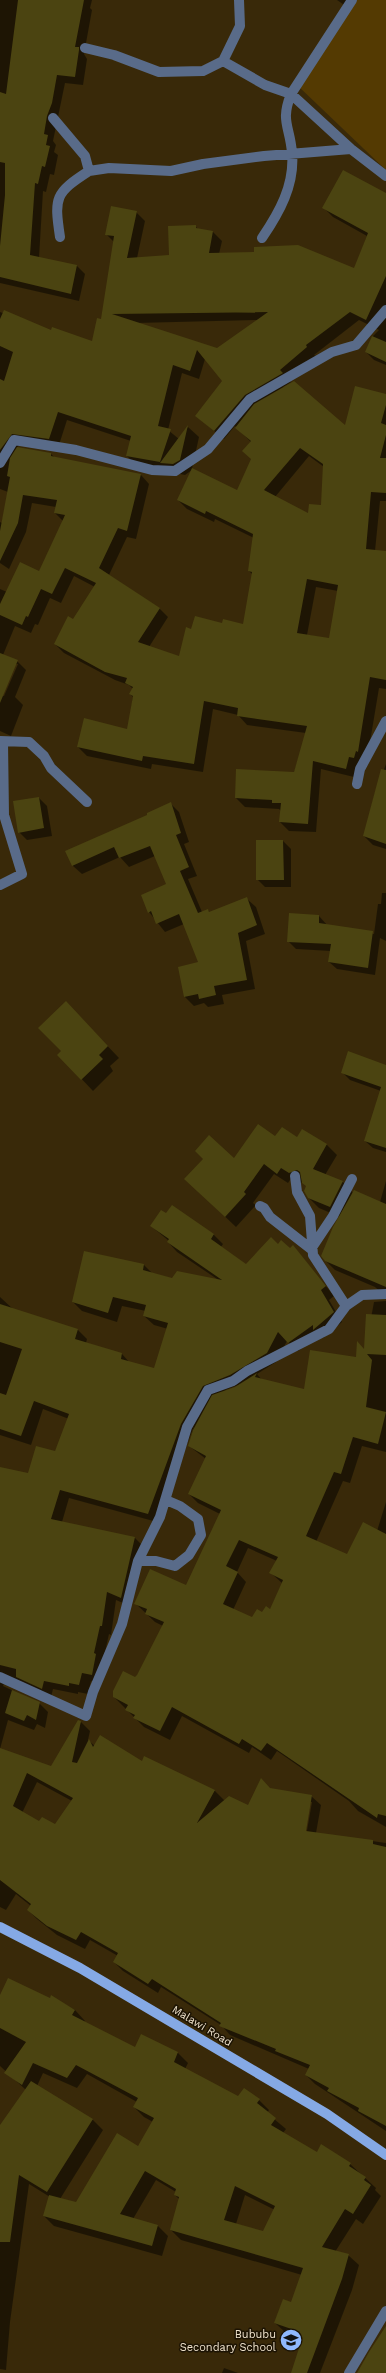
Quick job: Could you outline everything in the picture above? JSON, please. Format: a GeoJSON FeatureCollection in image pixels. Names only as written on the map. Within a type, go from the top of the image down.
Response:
{"type":"FeatureCollection","features":[{"type":"Feature","properties":{"kind":"main road","name":"Malawi Road"},"geometry":{"type":"LineString","coordinates":[[0,1927],[80,1968],[327,2114],[386,2155]]}},
{"type":"Feature","properties":{"kind":"street"},"geometry":{"type":"LineString","coordinates":[[86,48],[114,55],[159,72],[203,71],[223,61],[240,26],[239,0]]}},
{"type":"Feature","properties":{"kind":"street"},"geometry":{"type":"LineString","coordinates":[[262,238],[281,209],[290,179],[292,153],[284,118],[291,94],[352,0]]}},
{"type":"Feature","properties":{"kind":"street"},"geometry":{"type":"LineString","coordinates":[[223,61],[265,85],[291,94],[350,149],[386,176]]}},
{"type":"Feature","properties":{"kind":"street"},"geometry":{"type":"LineString","coordinates":[[53,118],[86,156],[89,171]]}},
{"type":"Feature","properties":{"kind":"street"},"geometry":{"type":"LineString","coordinates":[[60,237],[57,202],[60,194],[72,182],[89,171],[109,168],[171,171],[203,164],[292,153],[350,149]]}},
{"type":"Feature","properties":{"kind":"street"},"geometry":{"type":"LineString","coordinates":[[0,463],[14,440],[76,450],[152,470],[175,471],[208,450],[250,399],[332,352],[356,345],[386,310]]}},
{"type":"Feature","properties":{"kind":"street"},"geometry":{"type":"LineString","coordinates":[[357,784],[360,770],[386,721]]}},
{"type":"Feature","properties":{"kind":"street"},"geometry":{"type":"LineString","coordinates":[[0,885],[22,874],[4,815],[1,742],[29,742],[44,756],[51,768],[87,802]]}},
{"type":"Feature","properties":{"kind":"street"},"geometry":{"type":"LineString","coordinates":[[295,1176],[297,1192],[310,1216],[312,1230],[311,1249],[317,1264],[346,1306]]}},
{"type":"Feature","properties":{"kind":"street"},"geometry":{"type":"LineString","coordinates":[[311,1249],[333,1216],[352,1179]]}},
{"type":"Feature","properties":{"kind":"street"},"geometry":{"type":"LineString","coordinates":[[260,1206],[311,1249]]}},
{"type":"Feature","properties":{"kind":"street"},"geometry":{"type":"LineString","coordinates":[[0,1677],[86,1716],[93,1692],[122,1624],[138,1561],[160,1517],[166,1500],[187,1428],[208,1390],[233,1381],[247,1371],[329,1329],[346,1306],[362,1295],[386,1294]]}},
{"type":"Feature","properties":{"kind":"street"},"geometry":{"type":"LineString","coordinates":[[138,1561],[156,1561],[176,1566],[189,1555],[201,1535],[198,1519],[180,1506],[166,1500]]}},
{"type":"Feature","properties":{"kind":"street"},"geometry":{"type":"LineString","coordinates":[[349,2373],[386,2311]]}},
{"type":"Feature","properties":{"kind":"shaded area"},"geometry":{"type":"Polygon","coordinates":[[[356,0],[386,0],[386,170],[297,85],[356,0]]]}},
{"type":"Feature","properties":{"kind":"building"},"geometry":{"type":"Polygon","coordinates":[[[18,0],[84,0],[75,47],[79,47],[79,50],[75,77],[57,75],[52,103],[47,116],[44,134],[48,135],[46,145],[50,146],[45,167],[42,166],[38,184],[35,183],[30,255],[77,265],[71,294],[0,277],[0,246],[5,195],[5,163],[0,162],[0,92],[6,94],[18,0]]]}},
{"type":"Feature","properties":{"kind":"building"},"geometry":{"type":"Polygon","coordinates":[[[343,170],[386,193],[386,276],[366,320],[350,312],[306,345],[307,347],[280,370],[283,373],[245,395],[214,431],[195,416],[222,381],[197,350],[190,371],[173,365],[158,426],[171,429],[160,462],[126,456],[131,436],[58,412],[49,439],[12,434],[0,450],[0,379],[4,381],[13,352],[0,346],[0,319],[4,310],[51,330],[52,327],[92,341],[97,318],[101,319],[114,236],[105,235],[111,206],[137,211],[127,258],[169,255],[168,226],[196,225],[196,228],[213,231],[209,253],[254,252],[254,247],[298,245],[354,268],[368,233],[322,208],[343,170]],[[268,312],[112,314],[217,348],[268,312]]]}},
{"type":"Feature","properties":{"kind":"building"},"geometry":{"type":"Polygon","coordinates":[[[372,336],[386,342],[386,362],[365,352],[372,336]]]}},
{"type":"Feature","properties":{"kind":"building"},"geometry":{"type":"Polygon","coordinates":[[[294,381],[345,425],[355,386],[386,394],[386,405],[381,423],[386,425],[386,435],[380,458],[386,458],[386,493],[371,492],[366,549],[386,551],[386,680],[370,677],[358,752],[356,751],[354,758],[349,757],[346,769],[313,761],[308,824],[279,822],[281,803],[272,803],[272,800],[235,798],[236,769],[294,772],[307,726],[237,716],[238,708],[204,701],[194,764],[143,756],[142,761],[77,747],[84,718],[127,729],[133,696],[129,694],[133,687],[125,683],[127,678],[105,672],[54,644],[68,616],[73,619],[96,583],[65,568],[52,594],[41,589],[28,617],[26,616],[22,625],[0,615],[0,604],[20,562],[39,571],[65,515],[54,513],[57,500],[23,495],[18,523],[0,561],[0,531],[10,477],[7,476],[10,458],[17,447],[51,453],[51,456],[141,474],[127,531],[118,528],[99,568],[160,608],[138,642],[179,656],[186,627],[191,629],[195,616],[222,623],[223,619],[243,624],[252,572],[248,571],[253,534],[206,511],[205,514],[177,500],[192,468],[237,490],[251,459],[242,451],[251,441],[235,428],[254,404],[294,381]],[[300,448],[264,490],[308,513],[309,504],[321,505],[323,464],[300,448]],[[307,579],[297,633],[329,638],[338,585],[307,579]]]}},
{"type":"Feature","properties":{"kind":"building"},"geometry":{"type":"Polygon","coordinates":[[[188,425],[180,460],[173,464],[160,463],[188,425]]]}},
{"type":"Feature","properties":{"kind":"building"},"geometry":{"type":"Polygon","coordinates":[[[0,653],[18,660],[0,703],[0,653]]]}},
{"type":"Feature","properties":{"kind":"building"},"geometry":{"type":"Polygon","coordinates":[[[381,769],[386,770],[386,844],[363,836],[381,769]]]}},
{"type":"Feature","properties":{"kind":"building"},"geometry":{"type":"Polygon","coordinates":[[[39,797],[44,828],[18,833],[13,801],[39,797]]]}},
{"type":"Feature","properties":{"kind":"building"},"geometry":{"type":"Polygon","coordinates":[[[171,802],[181,833],[176,835],[189,867],[180,871],[198,913],[208,909],[209,912],[247,897],[257,925],[238,933],[247,980],[214,986],[216,995],[199,999],[198,994],[184,997],[178,967],[198,962],[179,914],[156,924],[151,911],[148,913],[141,895],[166,884],[150,846],[119,858],[114,847],[72,866],[65,851],[147,815],[147,813],[171,802]]]}},
{"type":"Feature","properties":{"kind":"building"},"geometry":{"type":"Polygon","coordinates":[[[256,840],[283,840],[284,880],[256,880],[256,840]]]}},
{"type":"Feature","properties":{"kind":"building"},"geometry":{"type":"Polygon","coordinates":[[[289,913],[319,915],[319,923],[373,931],[368,968],[328,962],[331,944],[287,942],[289,913]]]}},
{"type":"Feature","properties":{"kind":"building"},"geometry":{"type":"Polygon","coordinates":[[[66,1001],[108,1046],[99,1055],[103,1059],[81,1080],[57,1055],[61,1051],[38,1028],[66,1001]]]}},
{"type":"Feature","properties":{"kind":"building"},"geometry":{"type":"Polygon","coordinates":[[[348,1051],[386,1065],[386,1148],[364,1141],[381,1087],[341,1073],[348,1051]]]}},
{"type":"Feature","properties":{"kind":"building"},"geometry":{"type":"Polygon","coordinates":[[[258,1124],[275,1136],[282,1127],[297,1137],[302,1129],[327,1144],[313,1169],[343,1181],[330,1207],[308,1198],[304,1191],[306,1186],[302,1183],[300,1172],[297,1170],[289,1173],[281,1168],[277,1174],[264,1164],[244,1192],[246,1194],[225,1217],[184,1179],[203,1159],[195,1151],[209,1135],[234,1158],[258,1124]]]}},
{"type":"Feature","properties":{"kind":"building"},"geometry":{"type":"Polygon","coordinates":[[[354,1190],[386,1204],[386,1287],[325,1261],[321,1256],[333,1227],[354,1190]]]}},
{"type":"Feature","properties":{"kind":"building"},"geometry":{"type":"Polygon","coordinates":[[[172,1205],[214,1234],[211,1239],[246,1264],[271,1237],[278,1244],[281,1240],[290,1248],[293,1245],[326,1286],[321,1290],[334,1312],[313,1330],[313,1325],[288,1343],[278,1332],[267,1353],[230,1375],[203,1386],[181,1424],[148,1514],[60,1490],[51,1519],[135,1537],[121,1598],[107,1592],[102,1626],[100,1626],[94,1653],[96,1654],[92,1675],[82,1673],[79,1685],[69,1683],[69,1686],[44,1681],[42,1689],[16,1677],[16,1669],[0,1665],[0,1467],[28,1473],[36,1446],[55,1451],[69,1414],[34,1401],[21,1436],[0,1429],[0,1393],[6,1395],[22,1349],[0,1342],[0,1304],[78,1329],[75,1339],[122,1353],[121,1359],[154,1368],[168,1323],[143,1316],[146,1305],[113,1297],[108,1313],[72,1302],[84,1251],[144,1264],[143,1270],[172,1278],[177,1271],[222,1280],[167,1242],[169,1239],[150,1226],[161,1210],[166,1213],[172,1205]]]}},
{"type":"Feature","properties":{"kind":"building"},"geometry":{"type":"Polygon","coordinates":[[[366,1314],[386,1315],[386,1355],[367,1354],[372,1360],[366,1407],[386,1412],[378,1444],[353,1437],[341,1474],[334,1472],[306,1536],[347,1554],[363,1522],[386,1534],[386,1816],[378,1814],[377,1818],[267,1743],[261,1751],[242,1739],[239,1744],[172,1707],[160,1731],[133,1718],[135,1715],[125,1710],[128,1705],[113,1697],[113,1691],[123,1671],[135,1677],[137,1675],[164,1622],[145,1614],[147,1609],[134,1604],[150,1569],[186,1585],[221,1510],[188,1494],[206,1456],[188,1446],[193,1430],[212,1395],[235,1387],[257,1373],[255,1377],[304,1389],[310,1350],[356,1357],[357,1341],[364,1349],[366,1314]],[[239,1540],[226,1566],[238,1572],[223,1604],[252,1617],[257,1609],[262,1612],[266,1606],[270,1609],[283,1580],[269,1573],[278,1557],[239,1540]]]}},
{"type":"Feature","properties":{"kind":"building"},"geometry":{"type":"Polygon","coordinates":[[[12,1690],[40,1702],[36,1720],[27,1715],[24,1721],[5,1713],[12,1690]]]}},
{"type":"Feature","properties":{"kind":"building"},"geometry":{"type":"Polygon","coordinates":[[[78,1720],[81,1721],[72,1762],[77,1763],[89,1739],[93,1747],[100,1735],[142,1761],[144,1756],[215,1790],[197,1823],[229,1796],[248,1805],[261,1778],[270,1788],[312,1795],[306,1831],[373,1840],[373,1844],[386,1847],[386,2126],[358,2111],[359,2108],[327,2091],[329,2088],[305,2075],[310,2065],[275,2051],[276,2049],[219,2026],[221,2023],[152,1979],[148,1984],[113,1962],[118,1953],[81,1932],[76,1940],[47,1926],[27,1910],[31,1904],[0,1880],[0,1748],[51,1766],[78,1720]],[[27,1773],[13,1806],[39,1821],[42,1817],[55,1824],[73,1798],[27,1773]]]}},
{"type":"Feature","properties":{"kind":"building"},"geometry":{"type":"Polygon","coordinates":[[[8,1978],[50,1998],[51,1995],[75,2010],[72,2015],[135,2047],[141,2034],[178,2052],[174,2062],[238,2096],[244,2088],[260,2099],[257,2103],[276,2118],[271,2125],[317,2152],[321,2144],[351,2163],[349,2166],[366,2177],[364,2180],[371,2185],[353,2214],[345,2209],[322,2247],[349,2254],[342,2279],[307,2373],[291,2373],[301,2342],[297,2340],[300,2332],[274,2323],[283,2299],[291,2302],[303,2268],[170,2230],[179,2197],[174,2195],[176,2189],[145,2171],[120,2214],[158,2225],[152,2246],[43,2216],[49,2195],[76,2202],[117,2133],[138,2146],[154,2118],[133,2107],[138,2098],[76,2065],[67,2078],[33,2063],[22,2085],[4,2073],[26,2042],[0,2028],[0,1995],[8,1978]],[[235,2186],[224,2220],[263,2231],[275,2206],[235,2186]]]}},
{"type":"Feature","properties":{"kind":"building"},"geometry":{"type":"Polygon","coordinates":[[[31,2081],[93,2119],[47,2192],[19,2175],[10,2242],[0,2242],[0,2125],[31,2081]]]}},
{"type":"Feature","properties":{"kind":"building"},"geometry":{"type":"Polygon","coordinates":[[[386,2326],[386,2373],[357,2373],[369,2352],[386,2326]]]}},
{"type":"Feature","properties":{"kind":"place","name":"Bububu Secondary School"},"geometry":{"type":"Point","coordinates":[291,2340]}}]}
